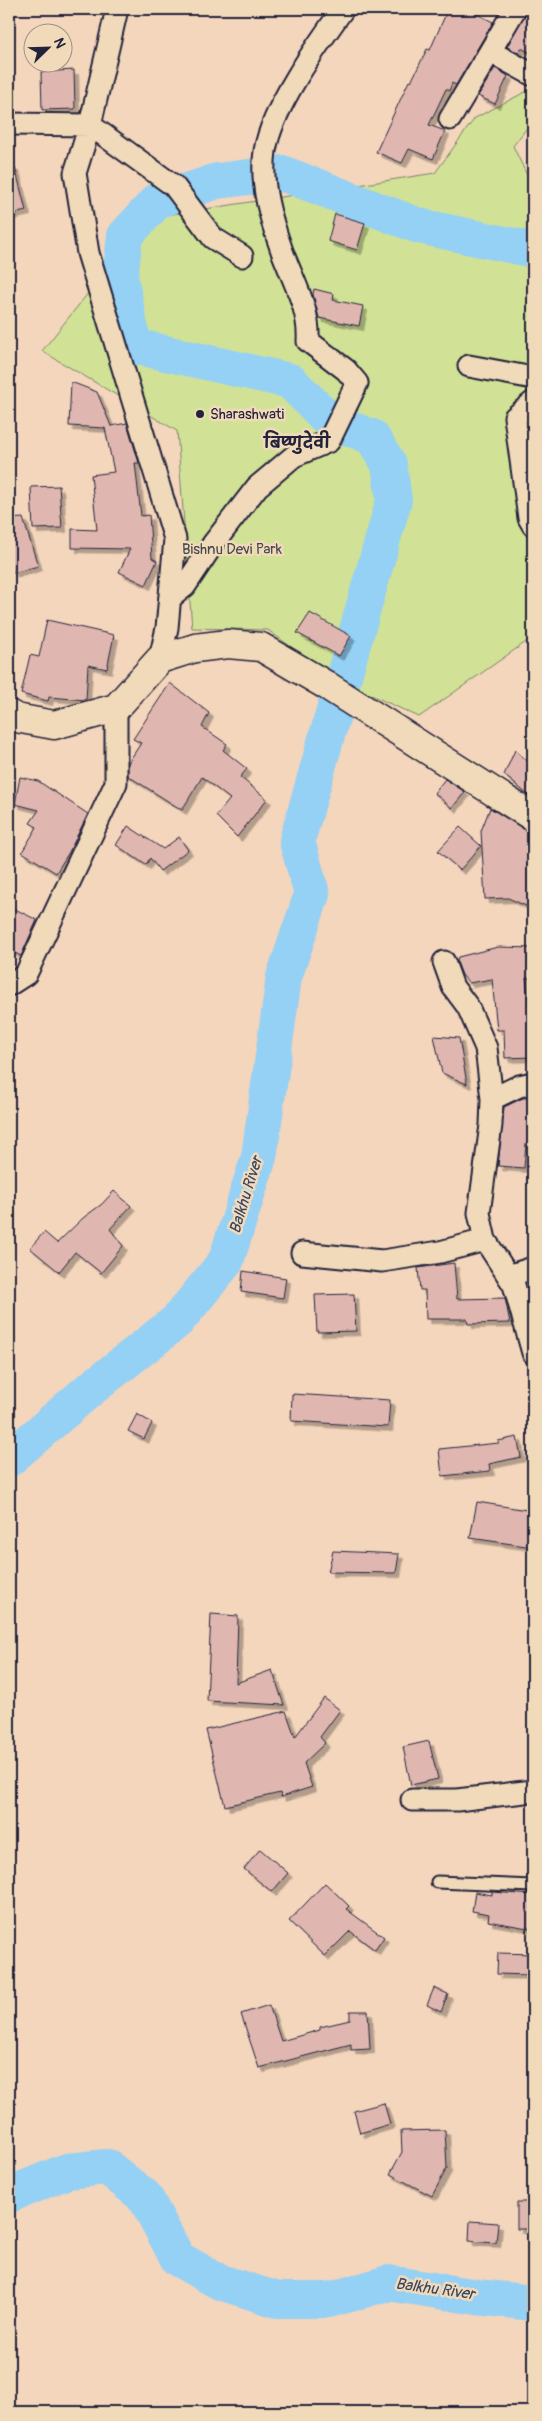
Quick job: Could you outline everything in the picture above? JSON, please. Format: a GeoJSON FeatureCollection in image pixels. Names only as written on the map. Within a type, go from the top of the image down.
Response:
{"type":"FeatureCollection","features":[{"type":"Feature","properties":{"kind":"street"},"geometry":{"type":"LineString","coordinates":[[9,714],[16,718],[54,725],[116,708],[160,659],[167,628],[175,539],[88,253],[75,173],[90,125],[118,9]]}},
{"type":"Feature","properties":{"kind":"street"},"geometry":{"type":"LineString","coordinates":[[170,598],[185,586],[213,544],[257,487],[294,456],[329,441],[357,383],[346,370],[308,341],[309,325],[302,298],[294,284],[269,214],[264,169],[265,152],[272,125],[314,50],[343,9]]}},
{"type":"Feature","properties":{"kind":"street"},"geometry":{"type":"LineString","coordinates":[[450,118],[515,9]]}},
{"type":"Feature","properties":{"kind":"street"},"geometry":{"type":"LineString","coordinates":[[491,52],[533,75]]}},
{"type":"Feature","properties":{"kind":"street"},"geometry":{"type":"LineString","coordinates":[[9,124],[90,125],[174,186],[213,238],[242,256]]}},
{"type":"Feature","properties":{"kind":"street"},"geometry":{"type":"LineString","coordinates":[[469,366],[533,378]]}},
{"type":"Feature","properties":{"kind":"street"},"geometry":{"type":"LineString","coordinates":[[532,519],[515,417],[533,402]]}},
{"type":"Feature","properties":{"kind":"street"},"geometry":{"type":"LineString","coordinates":[[160,659],[195,648],[228,644],[261,647],[326,685],[533,816]]}},
{"type":"Feature","properties":{"kind":"street"},"geometry":{"type":"LineString","coordinates":[[9,985],[26,974],[116,783],[116,708]]}},
{"type":"Feature","properties":{"kind":"street"},"geometry":{"type":"LineString","coordinates":[[444,962],[453,987],[468,1007],[486,1048],[492,1099],[491,1125],[479,1214],[485,1240],[514,1285],[533,1353]]}},
{"type":"Feature","properties":{"kind":"street"},"geometry":{"type":"LineString","coordinates":[[492,1099],[519,1086],[533,1083]]}},
{"type":"Feature","properties":{"kind":"street"},"geometry":{"type":"LineString","coordinates":[[302,1253],[382,1260],[440,1252],[485,1240]]}},
{"type":"Feature","properties":{"kind":"street"},"geometry":{"type":"LineString","coordinates":[[508,1276],[533,1268]]}},
{"type":"Feature","properties":{"kind":"street"},"geometry":{"type":"LineString","coordinates":[[412,1800],[457,1800],[533,1791]]}},
{"type":"Feature","properties":{"kind":"lane"},"geometry":{"type":"LineString","coordinates":[[437,1882],[533,1886]]}},
{"type":"Feature","properties":{"kind":"green space","name":"Bishnu Devi Park"},"geometry":{"type":"Polygon","coordinates":[[[533,88],[533,120],[513,146],[533,188],[533,350],[529,350],[533,403],[533,637],[419,717],[334,678],[268,630],[192,628],[177,431],[42,351],[148,218],[435,173],[475,118],[533,88]]]}},
{"type":"Feature","properties":{"kind":"building"},"geometry":{"type":"Polygon","coordinates":[[[448,9],[467,9],[493,22],[456,85],[452,83],[449,91],[446,89],[429,125],[445,131],[433,159],[409,149],[402,163],[376,152],[409,81],[411,82],[427,49],[430,50],[448,9]]]}},
{"type":"Feature","properties":{"kind":"building"},"geometry":{"type":"Polygon","coordinates":[[[527,9],[533,9],[533,54],[521,48],[519,53],[507,47],[527,9]]]}},
{"type":"Feature","properties":{"kind":"building"},"geometry":{"type":"Polygon","coordinates":[[[495,68],[508,76],[495,104],[478,96],[495,68]]]}},
{"type":"Feature","properties":{"kind":"building"},"geometry":{"type":"Polygon","coordinates":[[[74,70],[75,109],[42,110],[41,72],[72,72],[74,70]]]}},
{"type":"Feature","properties":{"kind":"building"},"geometry":{"type":"Polygon","coordinates":[[[15,167],[26,211],[9,215],[9,168],[15,167]]]}},
{"type":"Feature","properties":{"kind":"building"},"geometry":{"type":"Polygon","coordinates":[[[335,214],[365,223],[357,250],[328,241],[335,214]]]}},
{"type":"Feature","properties":{"kind":"building"},"geometry":{"type":"Polygon","coordinates":[[[314,289],[334,294],[333,300],[363,306],[359,326],[319,318],[313,294],[314,289]]]}},
{"type":"Feature","properties":{"kind":"building"},"geometry":{"type":"Polygon","coordinates":[[[71,382],[97,392],[111,426],[127,423],[139,463],[135,463],[141,516],[149,515],[152,558],[157,561],[146,585],[119,572],[130,549],[72,548],[72,529],[97,530],[91,475],[114,472],[105,428],[69,426],[71,382]]]}},
{"type":"Feature","properties":{"kind":"building"},"geometry":{"type":"Polygon","coordinates":[[[59,486],[62,528],[33,529],[31,487],[59,486]]]}},
{"type":"Feature","properties":{"kind":"building"},"geometry":{"type":"Polygon","coordinates":[[[23,518],[38,566],[13,573],[9,559],[9,519],[23,518]]]}},
{"type":"Feature","properties":{"kind":"building"},"geometry":{"type":"Polygon","coordinates":[[[310,613],[351,636],[339,656],[297,633],[310,613]]]}},
{"type":"Feature","properties":{"kind":"building"},"geometry":{"type":"Polygon","coordinates":[[[47,620],[114,635],[107,669],[88,665],[86,700],[49,697],[48,701],[21,694],[30,655],[39,657],[47,620]]]}},
{"type":"Feature","properties":{"kind":"building"},"geometry":{"type":"Polygon","coordinates":[[[170,683],[209,713],[202,727],[227,744],[223,750],[247,769],[240,777],[267,799],[237,837],[216,816],[230,799],[202,777],[182,810],[128,776],[128,763],[141,743],[133,739],[170,683]]]}},
{"type":"Feature","properties":{"kind":"building"},"geometry":{"type":"Polygon","coordinates":[[[515,750],[533,766],[533,799],[504,775],[515,750]]]}},
{"type":"Feature","properties":{"kind":"building"},"geometry":{"type":"Polygon","coordinates":[[[20,777],[38,781],[88,814],[56,873],[22,852],[37,827],[30,823],[39,810],[15,804],[20,777]]]}},
{"type":"Feature","properties":{"kind":"building"},"geometry":{"type":"Polygon","coordinates":[[[445,779],[465,792],[452,808],[434,793],[445,779]]]}},
{"type":"Feature","properties":{"kind":"building"},"geometry":{"type":"Polygon","coordinates":[[[490,808],[525,830],[533,832],[533,909],[508,898],[485,899],[481,831],[490,808]]]}},
{"type":"Feature","properties":{"kind":"building"},"geometry":{"type":"Polygon","coordinates":[[[128,826],[163,849],[179,837],[188,850],[160,871],[150,858],[146,865],[116,845],[128,826]]]}},
{"type":"Feature","properties":{"kind":"building"},"geometry":{"type":"Polygon","coordinates":[[[460,827],[481,846],[460,870],[438,851],[460,827]]]}},
{"type":"Feature","properties":{"kind":"building"},"geometry":{"type":"Polygon","coordinates":[[[9,906],[37,920],[21,956],[9,950],[9,906]]]}},
{"type":"Feature","properties":{"kind":"building"},"geometry":{"type":"Polygon","coordinates":[[[498,947],[533,948],[533,978],[526,978],[533,1035],[533,1057],[505,1058],[504,1030],[497,1030],[492,979],[469,983],[462,975],[457,962],[458,957],[498,947]]]}},
{"type":"Feature","properties":{"kind":"building"},"geometry":{"type":"Polygon","coordinates":[[[434,1036],[459,1038],[467,1084],[442,1073],[434,1036]]]}},
{"type":"Feature","properties":{"kind":"building"},"geometry":{"type":"Polygon","coordinates":[[[523,1098],[533,1098],[533,1122],[531,1122],[528,1144],[526,1143],[524,1168],[498,1166],[504,1107],[523,1098]]]}},
{"type":"Feature","properties":{"kind":"building"},"geometry":{"type":"Polygon","coordinates":[[[114,1191],[131,1206],[110,1229],[123,1246],[101,1273],[75,1252],[59,1272],[30,1248],[44,1232],[57,1243],[83,1218],[102,1204],[114,1191]]]}},
{"type":"Feature","properties":{"kind":"building"},"geometry":{"type":"Polygon","coordinates":[[[454,1263],[457,1299],[505,1298],[510,1323],[468,1324],[467,1319],[426,1319],[425,1290],[420,1290],[418,1268],[454,1263]]]}},
{"type":"Feature","properties":{"kind":"building"},"geometry":{"type":"Polygon","coordinates":[[[243,1271],[286,1278],[283,1298],[241,1292],[243,1271]]]}},
{"type":"Feature","properties":{"kind":"building"},"geometry":{"type":"Polygon","coordinates":[[[354,1294],[356,1331],[317,1332],[315,1295],[354,1294]]]}},
{"type":"Feature","properties":{"kind":"building"},"geometry":{"type":"Polygon","coordinates":[[[292,1394],[390,1400],[388,1427],[291,1421],[292,1394]]]}},
{"type":"Feature","properties":{"kind":"building"},"geometry":{"type":"Polygon","coordinates":[[[137,1414],[152,1423],[144,1439],[128,1431],[137,1414]]]}},
{"type":"Feature","properties":{"kind":"building"},"geometry":{"type":"Polygon","coordinates":[[[517,1437],[521,1457],[489,1464],[490,1471],[442,1476],[439,1449],[499,1443],[498,1441],[517,1437]]]}},
{"type":"Feature","properties":{"kind":"building"},"geometry":{"type":"Polygon","coordinates":[[[477,1502],[533,1511],[533,1547],[470,1538],[477,1502]]]}},
{"type":"Feature","properties":{"kind":"building"},"geometry":{"type":"Polygon","coordinates":[[[333,1551],[399,1554],[396,1573],[328,1572],[333,1551]]]}},
{"type":"Feature","properties":{"kind":"building"},"geometry":{"type":"Polygon","coordinates":[[[211,1614],[238,1616],[236,1683],[272,1670],[284,1705],[207,1701],[211,1614]]]}},
{"type":"Feature","properties":{"kind":"building"},"geometry":{"type":"Polygon","coordinates":[[[324,1698],[340,1710],[320,1737],[325,1743],[304,1763],[312,1787],[281,1797],[280,1793],[225,1806],[206,1730],[286,1711],[295,1737],[324,1698]]]}},
{"type":"Feature","properties":{"kind":"building"},"geometry":{"type":"Polygon","coordinates":[[[429,1741],[438,1779],[411,1785],[403,1747],[429,1741]]]}},
{"type":"Feature","properties":{"kind":"building"},"geometry":{"type":"Polygon","coordinates":[[[260,1849],[288,1873],[272,1892],[244,1869],[260,1849]]]}},
{"type":"Feature","properties":{"kind":"building"},"geometry":{"type":"Polygon","coordinates":[[[325,1883],[349,1906],[346,1909],[384,1937],[375,1950],[350,1931],[325,1956],[289,1921],[325,1883]]]}},
{"type":"Feature","properties":{"kind":"building"},"geometry":{"type":"Polygon","coordinates":[[[475,1892],[492,1895],[492,1892],[533,1895],[533,1929],[488,1921],[489,1914],[472,1911],[475,1892]]]}},
{"type":"Feature","properties":{"kind":"building"},"geometry":{"type":"Polygon","coordinates":[[[498,1953],[533,1954],[532,1975],[497,1974],[498,1953]]]}},
{"type":"Feature","properties":{"kind":"building"},"geometry":{"type":"Polygon","coordinates":[[[434,1988],[448,1994],[441,2012],[427,2005],[434,1988]]]}},
{"type":"Feature","properties":{"kind":"building"},"geometry":{"type":"Polygon","coordinates":[[[269,2005],[281,2041],[320,2030],[320,2027],[350,2020],[350,2011],[368,2011],[370,2049],[351,2050],[351,2044],[259,2068],[241,2014],[269,2005]]]}},
{"type":"Feature","properties":{"kind":"building"},"geometry":{"type":"Polygon","coordinates":[[[384,2103],[390,2124],[360,2133],[354,2111],[384,2103]]]}},
{"type":"Feature","properties":{"kind":"building"},"geometry":{"type":"Polygon","coordinates":[[[445,2130],[447,2168],[432,2196],[390,2174],[402,2152],[401,2131],[445,2130]]]}},
{"type":"Feature","properties":{"kind":"building"},"geometry":{"type":"Polygon","coordinates":[[[517,2202],[533,2202],[533,2229],[517,2229],[517,2202]]]}},
{"type":"Feature","properties":{"kind":"building"},"geometry":{"type":"Polygon","coordinates":[[[470,2221],[498,2223],[496,2243],[469,2241],[470,2221]]]}},
{"type":"Feature","properties":{"kind":"waterway"},"geometry":{"type":"LineString","coordinates":[[9,1459],[88,1391],[177,1321],[226,1261],[259,1157],[284,977],[312,894],[297,841],[394,500],[389,464],[372,437],[330,421],[290,381],[134,346],[120,277],[125,236],[157,201],[217,181],[282,173],[419,226],[533,250]]}},
{"type":"Feature","properties":{"kind":"waterway","name":"Balkhu River"},"geometry":{"type":"LineString","coordinates":[[9,2195],[67,2171],[107,2167],[145,2197],[178,2259],[220,2282],[278,2300],[329,2300],[388,2283],[477,2297],[533,2303]]}},
{"type":"Feature","properties":{"kind":"place","name":"Sharashwati"},"geometry":{"type":"Point","coordinates":[200,414]}},
{"type":"Feature","properties":{"kind":"district","name":"बिष्णुदेवी"},"geometry":{"type":"Point","coordinates":[297,443]}}]}
